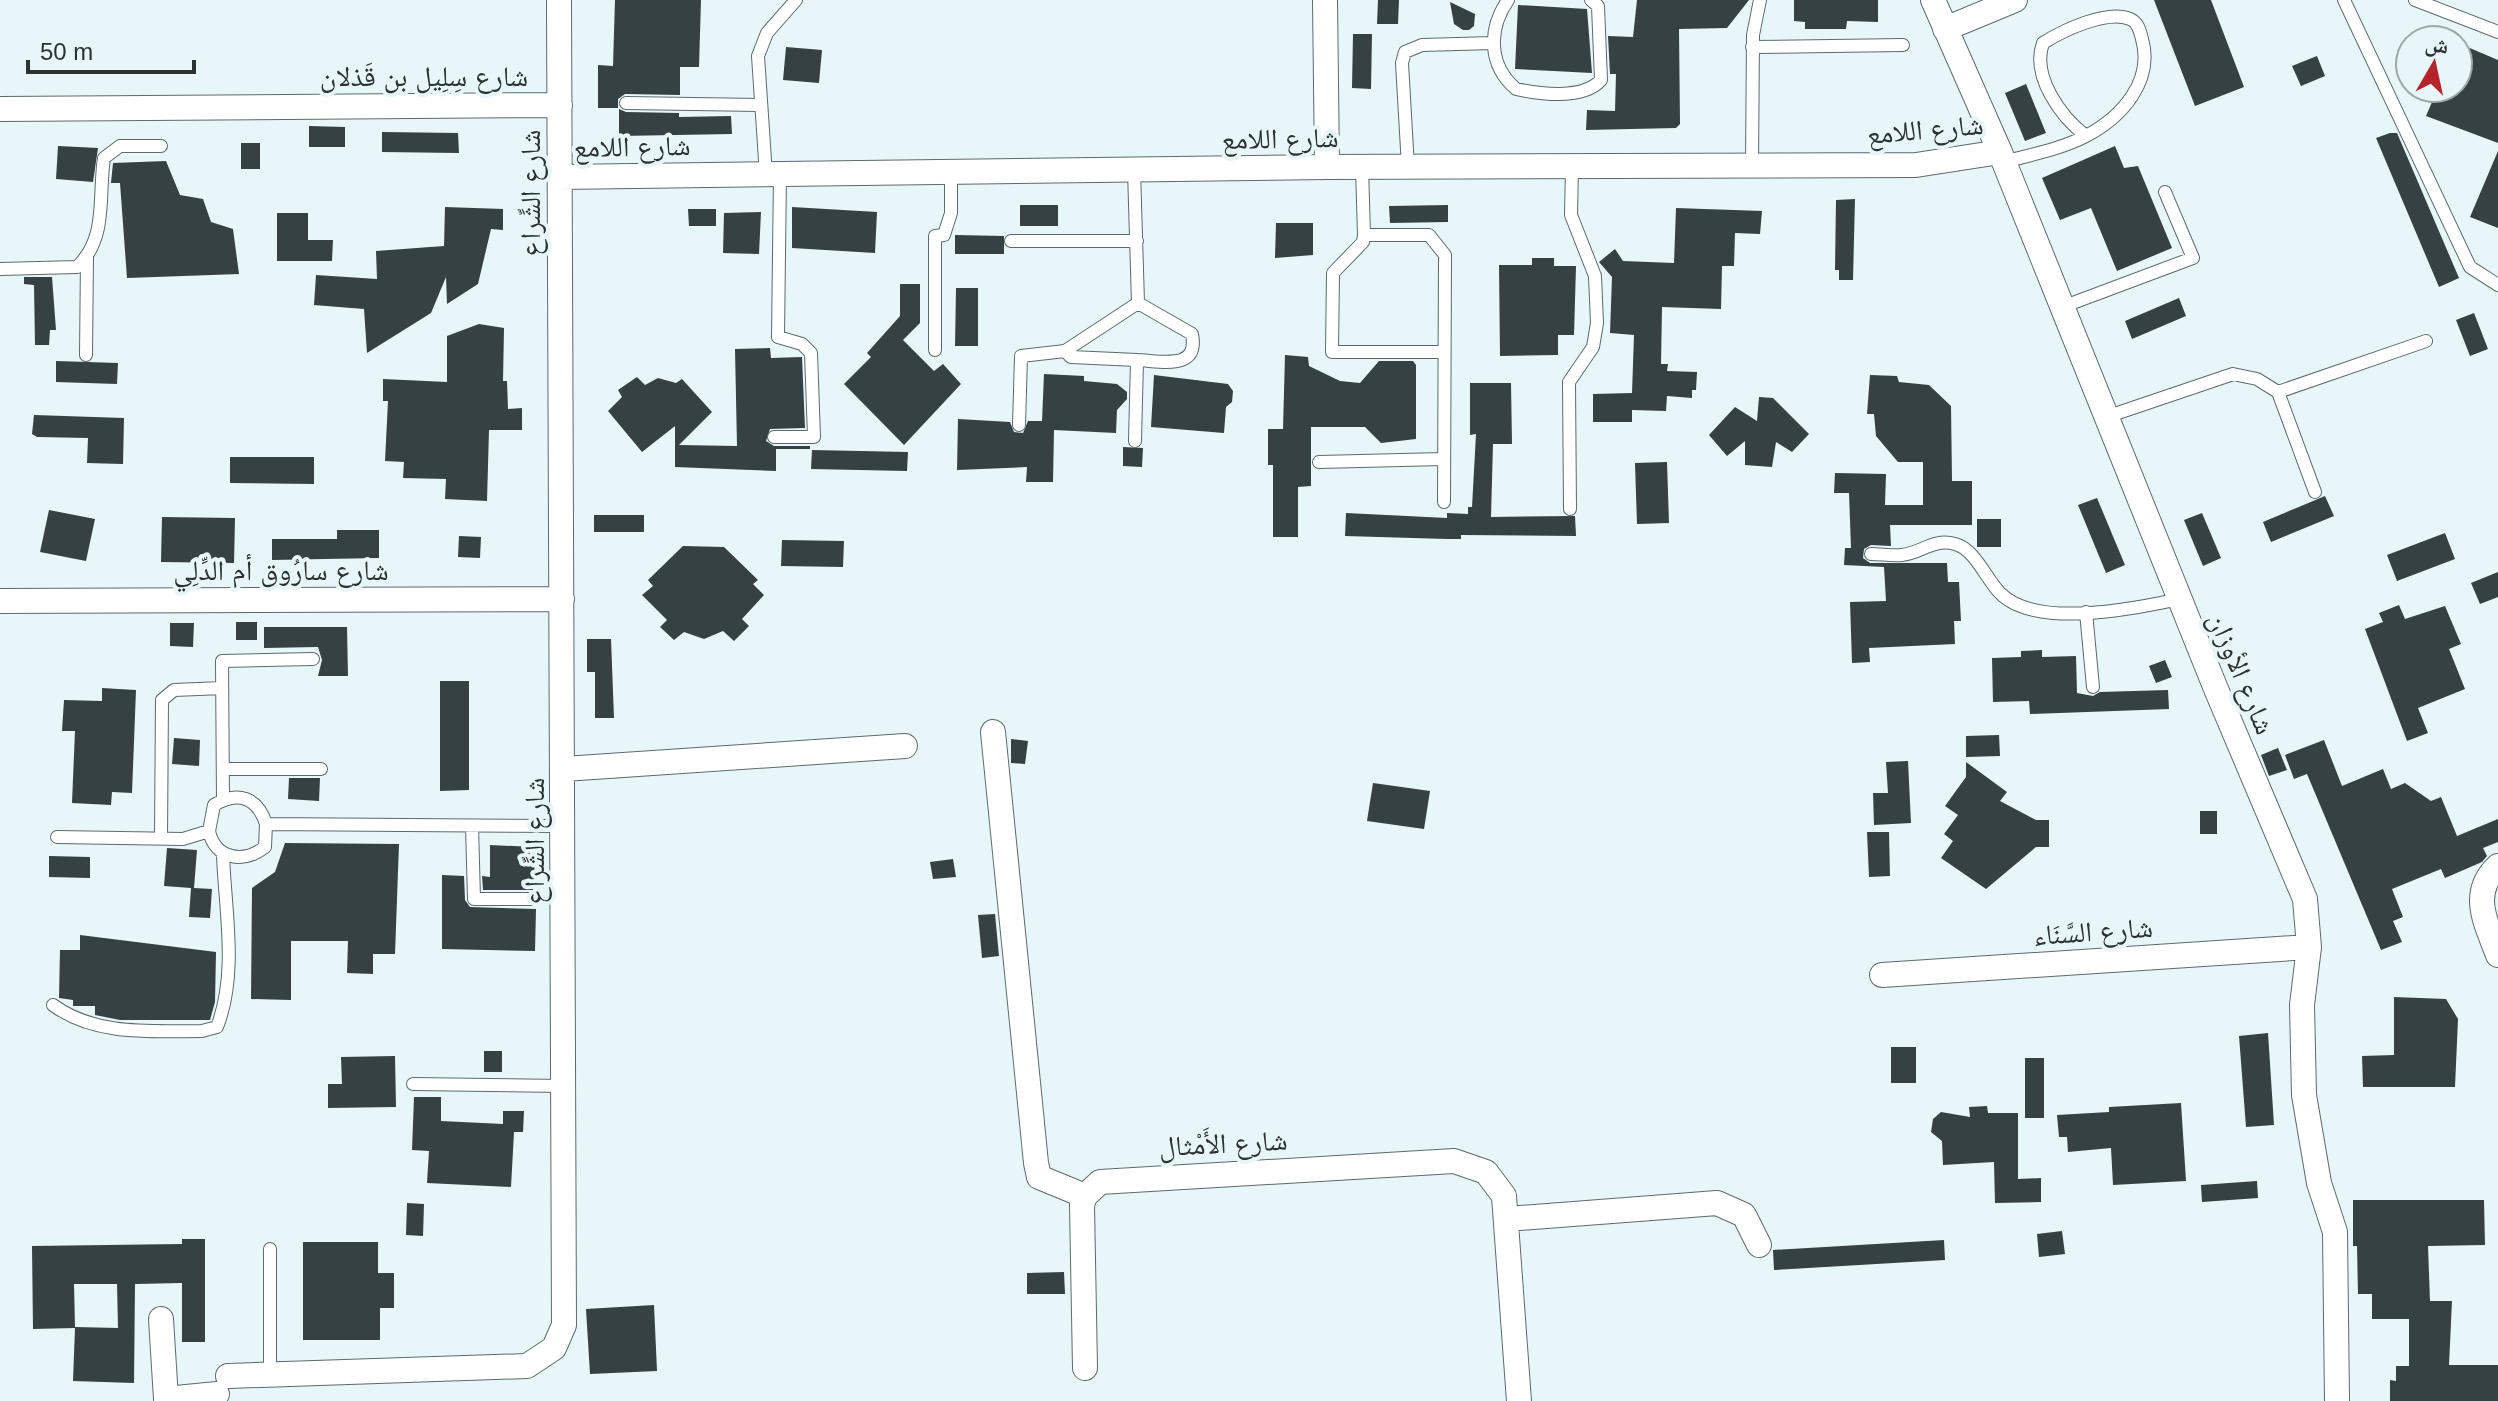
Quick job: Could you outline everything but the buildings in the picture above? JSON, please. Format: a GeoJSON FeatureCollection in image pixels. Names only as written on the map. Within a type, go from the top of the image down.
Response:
{"type":"FeatureCollection","features":[{"type":"Feature","properties":{"kind":"street","name":"شارع الشِّراع"},"geometry":{"type":"LineString","coordinates":[[161,1319],[166,1399],[270,1375],[516,1368],[547,1356],[564,1325],[559,0]]}},
{"type":"Feature","properties":{"kind":"street"},"geometry":{"type":"LineString","coordinates":[[1325,0],[1327,167]]}},
{"type":"Feature","properties":{"kind":"street","name":"شارع الأوزان"},"geometry":{"type":"LineString","coordinates":[[1933,0],[2002,157],[2179,599],[2305,899],[2309,947],[2302,1005],[2302,1065],[2310,1139],[2335,1232],[2337,1401]]}},
{"type":"Feature","properties":{"kind":"street"},"geometry":{"type":"LineString","coordinates":[[1945,29],[2015,0]]}},
{"type":"Feature","properties":{"kind":"street","name":"شارع سِلِيل بن قَذلان"},"geometry":{"type":"LineString","coordinates":[[0,109],[560,105]]}},
{"type":"Feature","properties":{"kind":"street","name":"شارع اللامع"},"geometry":{"type":"LineString","coordinates":[[560,177],[1327,167],[1916,165],[2002,157]]}},
{"type":"Feature","properties":{"kind":"street","name":"شارع سارُوق أم الدِّلِي"},"geometry":{"type":"LineString","coordinates":[[0,601],[562,599]]}},
{"type":"Feature","properties":{"kind":"street"},"geometry":{"type":"LineString","coordinates":[[993,732],[1036,1163],[1039,1177],[1085,1196],[1081,1216],[1085,1368]]}},
{"type":"Feature","properties":{"kind":"street"},"geometry":{"type":"LineString","coordinates":[[564,769],[905,746]]}},
{"type":"Feature","properties":{"kind":"street"},"geometry":{"type":"LineString","coordinates":[[2498,866],[2481,889],[2480,905],[2498,955]]}},
{"type":"Feature","properties":{"kind":"street","name":"شارع السَّنَاء"},"geometry":{"type":"LineString","coordinates":[[1882,975],[2309,947]]}},
{"type":"Feature","properties":{"kind":"street","name":"شارع الأَمْثال"},"geometry":{"type":"LineString","coordinates":[[1085,1196],[1109,1179],[1454,1161],[1477,1166],[1494,1178],[1504,1196],[1519,1401]]}},
{"type":"Feature","properties":{"kind":"street"},"geometry":{"type":"LineString","coordinates":[[1507,1219],[1717,1203],[1744,1215],[1759,1245]]}},
{"type":"Feature","properties":{"kind":"lane"},"geometry":{"type":"LineString","coordinates":[[774,437],[814,437],[811,353],[802,344],[778,337],[773,174],[760,105],[760,46],[796,0]]}},
{"type":"Feature","properties":{"kind":"lane"},"geometry":{"type":"LineString","coordinates":[[1508,0],[1493,43],[1496,61],[1516,89],[1584,92],[1601,80],[1598,6],[1591,0]]}},
{"type":"Feature","properties":{"kind":"lane"},"geometry":{"type":"LineString","coordinates":[[1752,166],[1752,47],[1760,0]]}},
{"type":"Feature","properties":{"kind":"lane"},"geometry":{"type":"LineString","coordinates":[[2344,0],[2470,267],[2498,285]]}},
{"type":"Feature","properties":{"kind":"lane"},"geometry":{"type":"LineString","coordinates":[[2415,0],[2498,32]]}},
{"type":"Feature","properties":{"kind":"lane"},"geometry":{"type":"LineString","coordinates":[[2002,157],[2086,136],[2123,105],[2144,80],[2144,44],[2138,25],[2130,19],[2110,17],[2043,43],[2041,66],[2062,117],[2086,136]]}},
{"type":"Feature","properties":{"kind":"lane"},"geometry":{"type":"LineString","coordinates":[[1408,167],[1402,63],[1405,52],[1422,45],[1493,43]]}},
{"type":"Feature","properties":{"kind":"lane"},"geometry":{"type":"LineString","coordinates":[[1752,47],[1903,45]]}},
{"type":"Feature","properties":{"kind":"lane"},"geometry":{"type":"LineString","coordinates":[[626,103],[760,105]]}},
{"type":"Feature","properties":{"kind":"lane"},"geometry":{"type":"LineString","coordinates":[[0,269],[64,270],[77,267],[87,257],[98,231],[104,158],[120,146],[161,146]]}},
{"type":"Feature","properties":{"kind":"lane"},"geometry":{"type":"LineString","coordinates":[[1570,509],[1569,382],[1593,347],[1597,323],[1595,276],[1571,215],[1572,166]]}},
{"type":"Feature","properties":{"kind":"lane"},"geometry":{"type":"LineString","coordinates":[[1362,167],[1363,242],[1333,273],[1332,352],[1444,352]]}},
{"type":"Feature","properties":{"kind":"lane"},"geometry":{"type":"LineString","coordinates":[[1134,170],[1138,303]]}},
{"type":"Feature","properties":{"kind":"lane"},"geometry":{"type":"LineString","coordinates":[[935,350],[935,236],[944,235],[949,224],[951,172]]}},
{"type":"Feature","properties":{"kind":"lane"},"geometry":{"type":"LineString","coordinates":[[2062,307],[2193,258],[2165,192]]}},
{"type":"Feature","properties":{"kind":"lane"},"geometry":{"type":"LineString","coordinates":[[1364,235],[1417,233],[1429,235],[1442,248],[1444,502]]}},
{"type":"Feature","properties":{"kind":"lane"},"geometry":{"type":"LineString","coordinates":[[1011,241],[1137,241]]}},
{"type":"Feature","properties":{"kind":"lane"},"geometry":{"type":"LineString","coordinates":[[86,355],[87,257]]}},
{"type":"Feature","properties":{"kind":"lane"},"geometry":{"type":"LineString","coordinates":[[1019,425],[1021,356],[1065,351],[1138,303]]}},
{"type":"Feature","properties":{"kind":"lane"},"geometry":{"type":"LineString","coordinates":[[1065,351],[1071,357],[1137,360],[1183,360],[1191,356],[1195,348],[1192,334],[1138,303]]}},
{"type":"Feature","properties":{"kind":"lane"},"geometry":{"type":"LineString","coordinates":[[2278,392],[2426,341]]}},
{"type":"Feature","properties":{"kind":"lane"},"geometry":{"type":"LineString","coordinates":[[1135,441],[1137,360]]}},
{"type":"Feature","properties":{"kind":"lane"},"geometry":{"type":"LineString","coordinates":[[2106,417],[2233,374],[2257,379],[2278,392],[2315,492]]}},
{"type":"Feature","properties":{"kind":"lane"},"geometry":{"type":"LineString","coordinates":[[1319,462],[1443,459]]}},
{"type":"Feature","properties":{"kind":"lane"},"geometry":{"type":"LineString","coordinates":[[1871,554],[1906,555],[1925,545],[1958,544],[1967,550],[1985,577],[2008,602],[2039,611],[2086,612],[2141,607],[2179,599]]}},
{"type":"Feature","properties":{"kind":"lane"},"geometry":{"type":"LineString","coordinates":[[2086,612],[2093,687]]}},
{"type":"Feature","properties":{"kind":"lane"},"geometry":{"type":"LineString","coordinates":[[223,800],[222,661],[313,659]]}},
{"type":"Feature","properties":{"kind":"lane"},"geometry":{"type":"LineString","coordinates":[[161,838],[162,700],[174,690],[222,688]]}},
{"type":"Feature","properties":{"kind":"lane"},"geometry":{"type":"LineString","coordinates":[[223,769],[321,769]]}},
{"type":"Feature","properties":{"kind":"lane"},"geometry":{"type":"LineString","coordinates":[[237,796],[251,800],[261,809],[266,824],[265,847],[256,854],[223,855],[216,849],[209,831],[214,805],[237,796]]}},
{"type":"Feature","properties":{"kind":"lane"},"geometry":{"type":"LineString","coordinates":[[266,824],[563,826]]}},
{"type":"Feature","properties":{"kind":"lane"},"geometry":{"type":"LineString","coordinates":[[472,826],[474,899],[532,899]]}},
{"type":"Feature","properties":{"kind":"lane"},"geometry":{"type":"LineString","coordinates":[[57,837],[183,839],[209,831]]}},
{"type":"Feature","properties":{"kind":"lane"},"geometry":{"type":"LineString","coordinates":[[53,1005],[81,1023],[104,1028],[202,1031],[217,1027],[226,994],[229,963],[223,855]]}},
{"type":"Feature","properties":{"kind":"lane"},"geometry":{"type":"LineString","coordinates":[[413,1084],[564,1086]]}},
{"type":"Feature","properties":{"kind":"lane"},"geometry":{"type":"LineString","coordinates":[[270,1249],[270,1375]]}}]}
